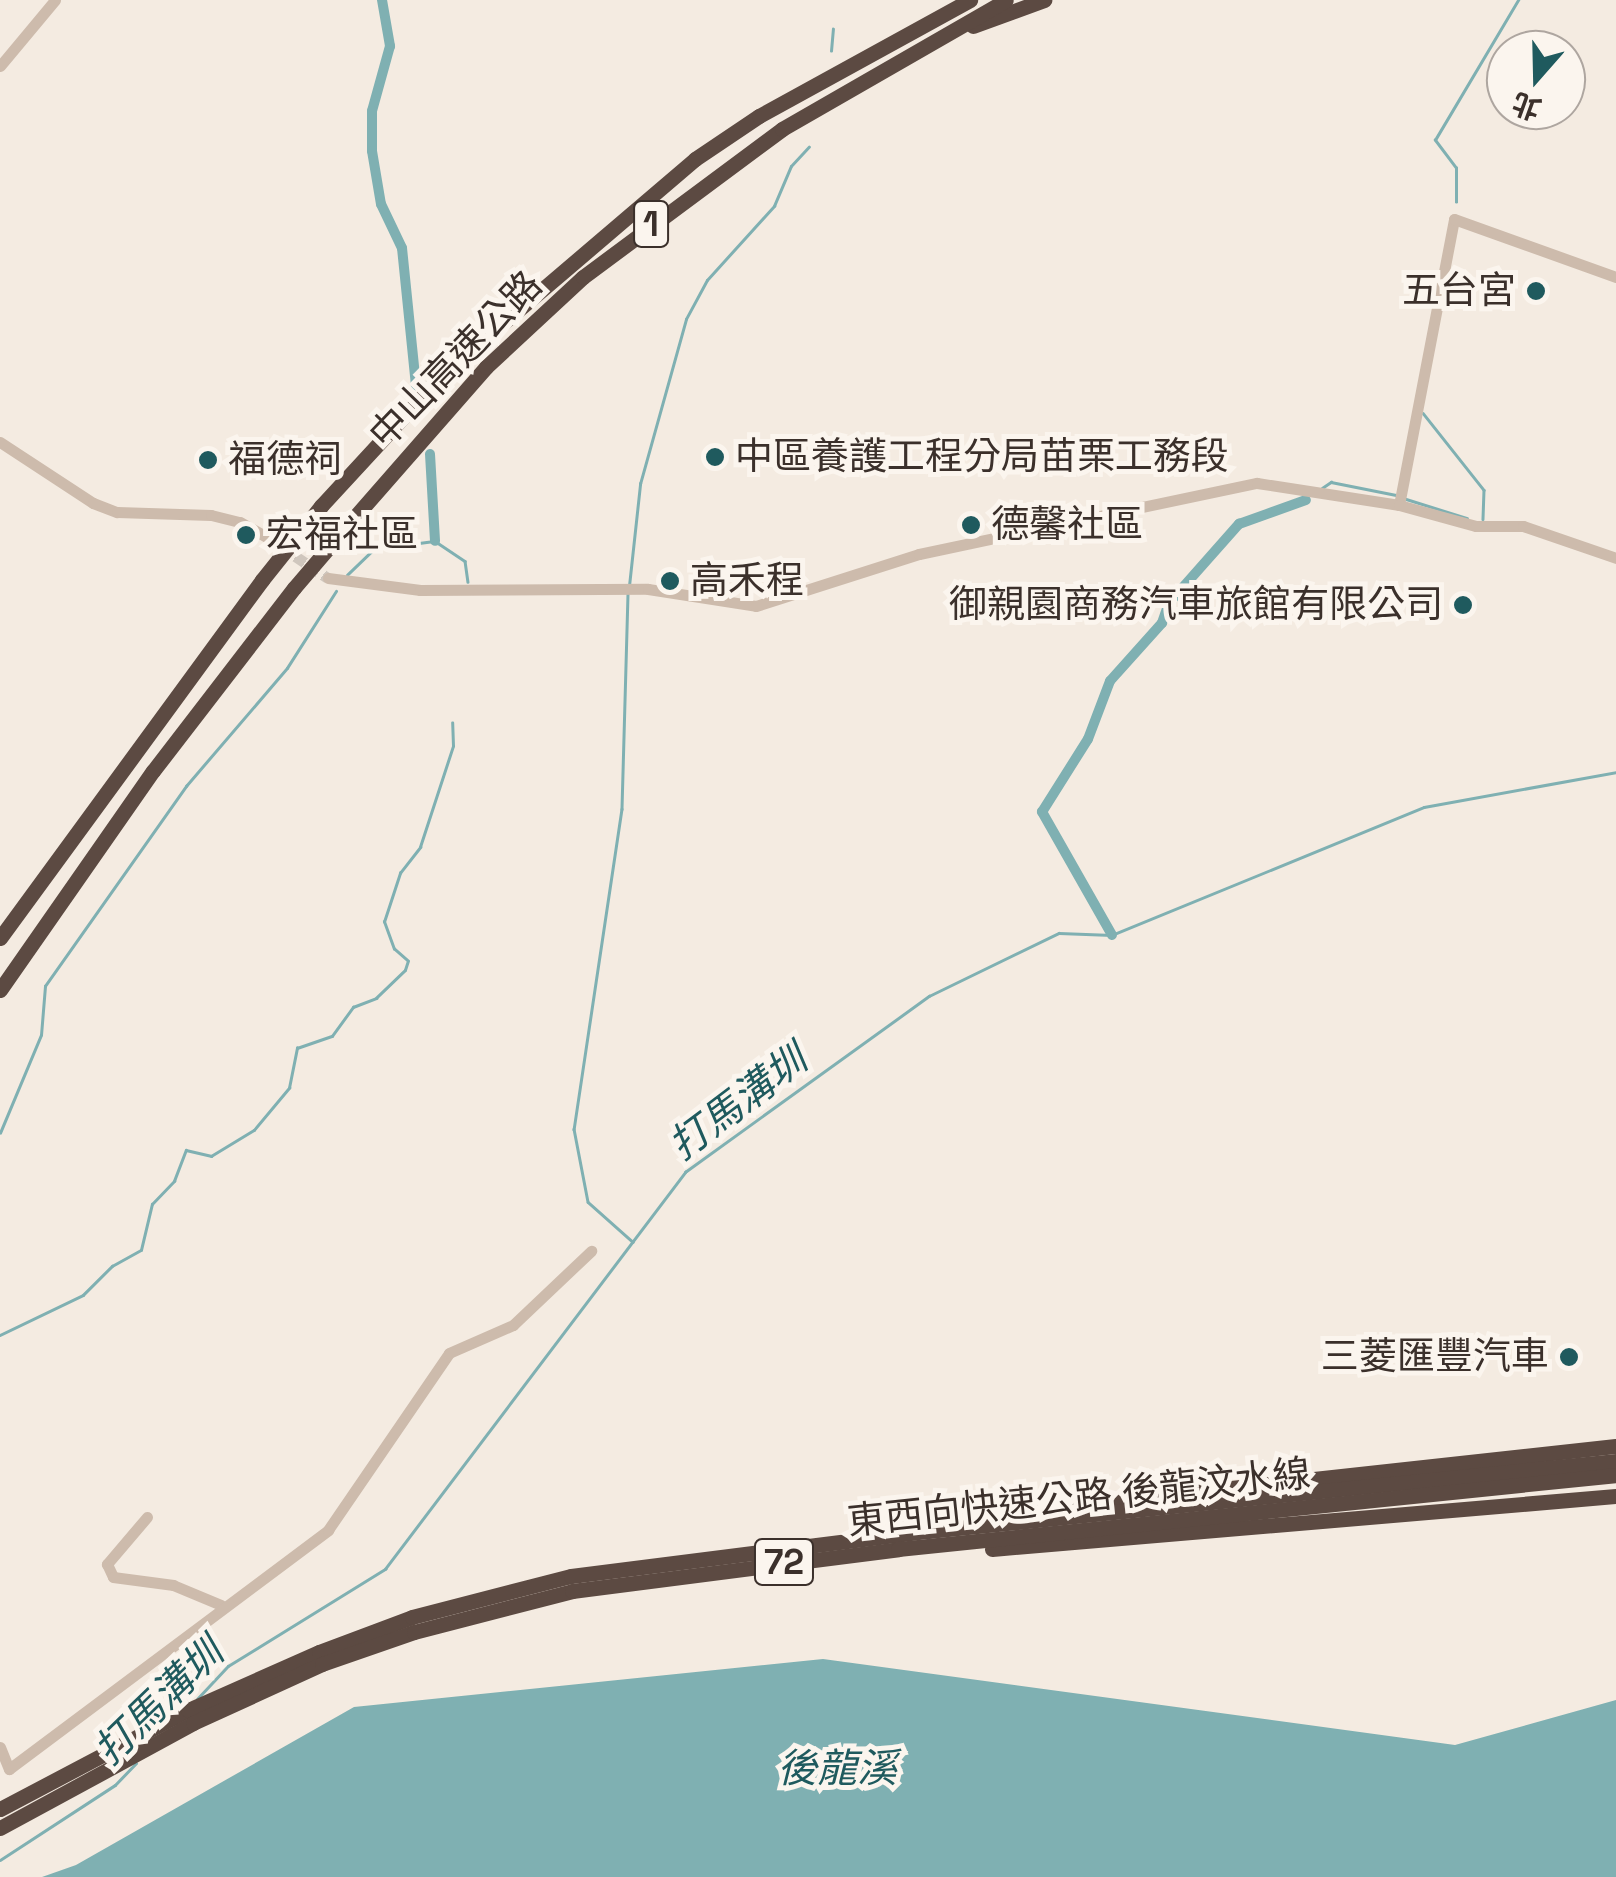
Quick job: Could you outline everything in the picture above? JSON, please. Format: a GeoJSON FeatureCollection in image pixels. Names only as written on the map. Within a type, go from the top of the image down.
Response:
{"type":"FeatureCollection","features":[{"type":"Feature","properties":{"kind":"highway","name":"中山高速公路"},"geometry":{"type":"LineString","coordinates":[[0,938],[262,580],[321,506],[441,376],[695,159],[759,116],[970,0]]}},
{"type":"Feature","properties":{"kind":"highway","name":"中山高速公路"},"geometry":{"type":"LineString","coordinates":[[0,990],[162,758],[294,588],[486,367],[583,277],[769,137],[1006,0]]}},
{"type":"Feature","properties":{"kind":"highway"},"geometry":{"type":"LineString","coordinates":[[940,38],[1044,0]]}},
{"type":"Feature","properties":{"kind":"highway","name":"東西向快速公路 後龍汶水線"},"geometry":{"type":"LineString","coordinates":[[0,1810],[244,1684],[412,1617],[625,1566],[928,1530],[966,1519],[1166,1493],[1614,1452]]}},
{"type":"Feature","properties":{"kind":"highway","name":"東西向快速公路 後龍汶水線"},"geometry":{"type":"LineString","coordinates":[[0,1828],[193,1723],[322,1664],[414,1632],[572,1591],[898,1549],[1616,1475]]}},
{"type":"Feature","properties":{"kind":"highway"},"geometry":{"type":"LineString","coordinates":[[898,1549],[1067,1545],[1616,1496]]}},
{"type":"Feature","properties":{"kind":"street"},"geometry":{"type":"LineString","coordinates":[[0,66],[54,0]]}},
{"type":"Feature","properties":{"kind":"street"},"geometry":{"type":"LineString","coordinates":[[1400,497],[1454,219],[1616,277]]}},
{"type":"Feature","properties":{"kind":"street"},"geometry":{"type":"LineString","coordinates":[[0,442],[105,507],[212,516],[240,522],[278,544]]}},
{"type":"Feature","properties":{"kind":"street"},"geometry":{"type":"LineString","coordinates":[[328,578],[420,590],[629,588],[756,606],[919,554],[1151,501],[1256,483],[1400,497],[1476,526],[1540,530],[1616,558]]}},
{"type":"Feature","properties":{"kind":"street"},"geometry":{"type":"LineString","coordinates":[[0,1747],[9,1769],[221,1606],[328,1530],[449,1353],[513,1325],[591,1250]]}},
{"type":"Feature","properties":{"kind":"street"},"geometry":{"type":"LineString","coordinates":[[147,1517],[107,1564],[113,1578],[173,1585],[221,1606]]}},
{"type":"Feature","properties":{"kind":"water","name":"後龍溪"},"geometry":{"type":"Polygon","coordinates":[[[823,1659],[1455,1745],[1616,1700],[1616,1877],[42,1877],[76,1865],[354,1707],[823,1659]]]}},
{"type":"Feature","properties":{"kind":"waterway"},"geometry":{"type":"LineString","coordinates":[[382,0],[390,46],[372,111],[372,151],[381,204],[402,248],[416,385]]}},
{"type":"Feature","properties":{"kind":"waterway"},"geometry":{"type":"LineString","coordinates":[[1456,202],[1456,168],[1435,140],[1518,0]]}},
{"type":"Feature","properties":{"kind":"waterway"},"geometry":{"type":"LineString","coordinates":[[831,51],[833,29]]}},
{"type":"Feature","properties":{"kind":"waterway"},"geometry":{"type":"LineString","coordinates":[[629,586],[640,484],[686,319],[707,280],[774,206],[791,166],[809,147]]}},
{"type":"Feature","properties":{"kind":"waterway"},"geometry":{"type":"LineString","coordinates":[[1423,413],[1484,490],[1483,519]]}},
{"type":"Feature","properties":{"kind":"waterway"},"geometry":{"type":"LineString","coordinates":[[430,454],[435,541]]}},
{"type":"Feature","properties":{"kind":"waterway"},"geometry":{"type":"LineString","coordinates":[[1322,488],[1331,482],[1396,495]]}},
{"type":"Feature","properties":{"kind":"waterway"},"geometry":{"type":"LineString","coordinates":[[1403,498],[1467,518]]}},
{"type":"Feature","properties":{"kind":"waterway"},"geometry":{"type":"LineString","coordinates":[[1112,935],[1042,812],[1088,739],[1110,681],[1162,623],[1169,603],[1239,524],[1306,500]]}},
{"type":"Feature","properties":{"kind":"waterway"},"geometry":{"type":"LineString","coordinates":[[347,575],[374,549],[435,541],[465,561],[468,582]]}},
{"type":"Feature","properties":{"kind":"waterway"},"geometry":{"type":"LineString","coordinates":[[0,1133],[41,1035],[45,986],[186,786],[287,668],[336,591]]}},
{"type":"Feature","properties":{"kind":"waterway"},"geometry":{"type":"LineString","coordinates":[[628,594],[622,809],[574,1129],[588,1202],[633,1242]]}},
{"type":"Feature","properties":{"kind":"waterway"},"geometry":{"type":"LineString","coordinates":[[0,1335],[83,1295],[112,1266],[141,1250],[152,1204],[174,1181],[186,1150],[211,1156],[254,1130],[289,1088],[297,1048],[332,1036],[353,1007],[376,998],[405,970],[408,961],[394,949],[384,922],[400,873],[420,847],[453,746],[452,723]]}},
{"type":"Feature","properties":{"kind":"waterway","name":"打馬溝圳"},"geometry":{"type":"LineString","coordinates":[[197,1699],[228,1666],[385,1569],[685,1172],[929,996],[1059,933],[1112,935],[1424,807],[1616,772]]}},
{"type":"Feature","properties":{"kind":"waterway","name":"打馬溝圳"},"geometry":{"type":"LineString","coordinates":[[0,1860],[115,1785],[136,1763]]}},
{"type":"Feature","properties":{"kind":"tunnel"},"geometry":{"type":"LineString","coordinates":[[282,547],[328,578]]}},
{"type":"Feature","properties":{"kind":"place","name":"五台宮"},"geometry":{"type":"Point","coordinates":[1536,291]}},
{"type":"Feature","properties":{"kind":"place","name":"中區養護工程分局苗栗工務段"},"geometry":{"type":"Point","coordinates":[715,457]}},
{"type":"Feature","properties":{"kind":"place","name":"福德祠"},"geometry":{"type":"Point","coordinates":[208,460]}},
{"type":"Feature","properties":{"kind":"place","name":"德馨社區"},"geometry":{"type":"Point","coordinates":[971,525]}},
{"type":"Feature","properties":{"kind":"place","name":"宏福社區"},"geometry":{"type":"Point","coordinates":[246,535]}},
{"type":"Feature","properties":{"kind":"place","name":"高禾程"},"geometry":{"type":"Point","coordinates":[670,581]}},
{"type":"Feature","properties":{"kind":"place","name":"御親園商務汽車旅館有限公司"},"geometry":{"type":"Point","coordinates":[1463,605]}},
{"type":"Feature","properties":{"kind":"place","name":"三菱匯豐汽車"},"geometry":{"type":"Point","coordinates":[1569,1357]}}]}
